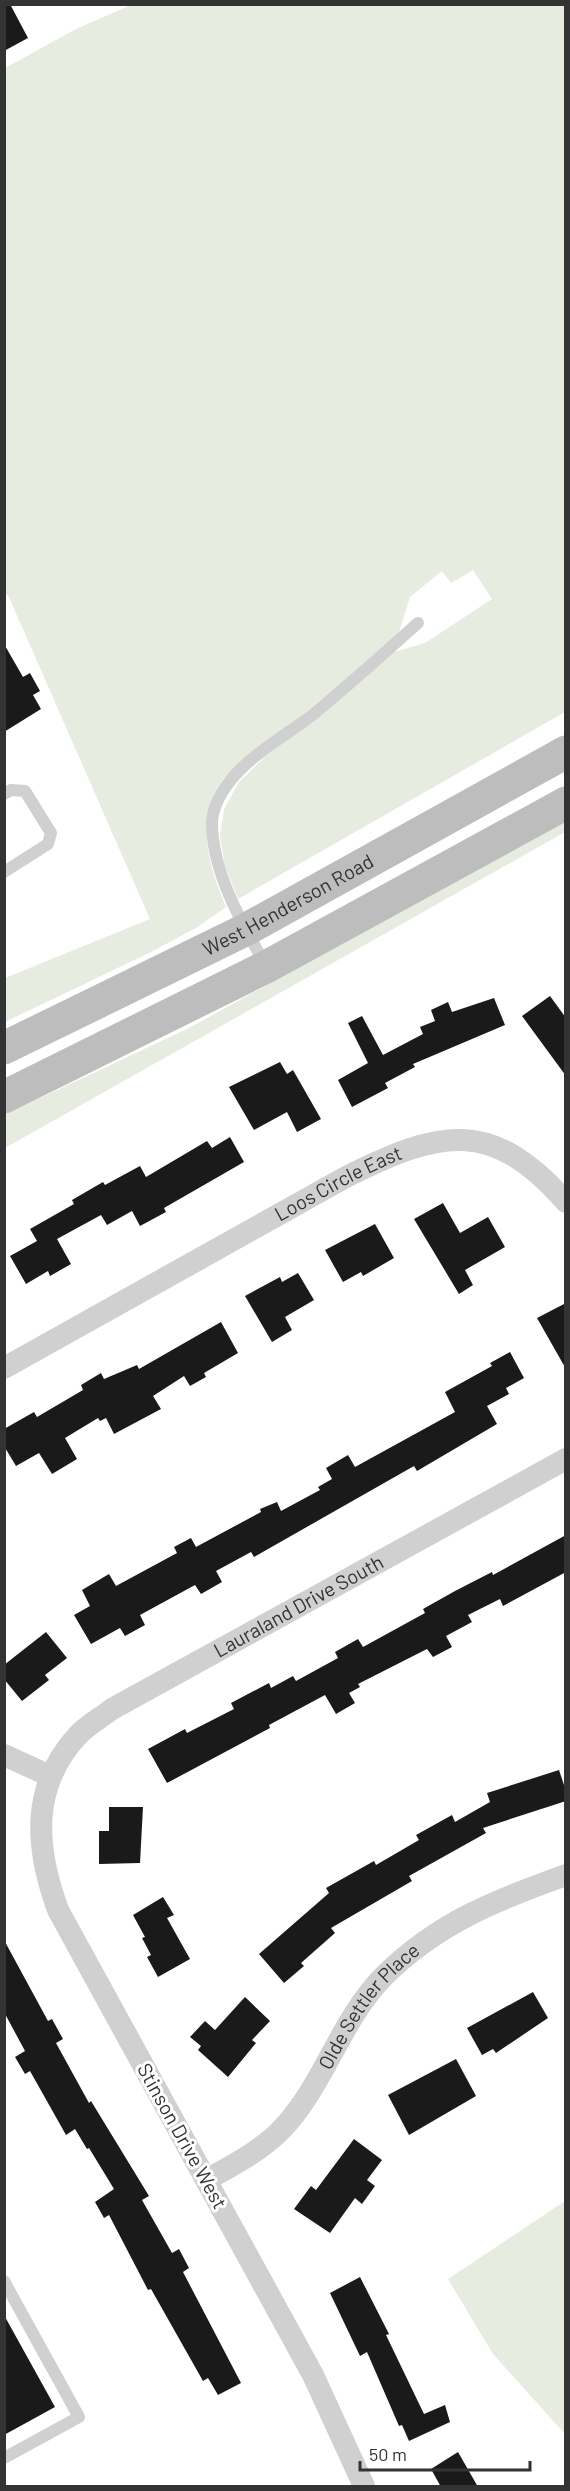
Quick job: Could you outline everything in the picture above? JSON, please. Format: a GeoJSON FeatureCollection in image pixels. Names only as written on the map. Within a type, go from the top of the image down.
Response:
{"type":"FeatureCollection","features":[{"type":"Feature","properties":{"kind":"main road","name":"West Henderson Road"},"geometry":{"type":"LineString","coordinates":[[4,1048],[245,930],[566,752]]}},
{"type":"Feature","properties":{"kind":"main road"},"geometry":{"type":"LineString","coordinates":[[4,1097],[266,967],[566,802]]}},
{"type":"Feature","properties":{"kind":"street","name":"Loos Circle East"},"geometry":{"type":"LineString","coordinates":[[4,1368],[346,1177],[401,1150],[439,1140],[470,1138],[496,1145],[521,1159],[543,1176],[566,1202]]}},
{"type":"Feature","properties":{"kind":"street","name":"Lauraland Drive South"},"geometry":{"type":"LineString","coordinates":[[50,1776],[63,1753],[81,1732],[112,1709],[566,1459]]}},
{"type":"Feature","properties":{"kind":"street"},"geometry":{"type":"LineString","coordinates":[[4,1755],[50,1776]]}},
{"type":"Feature","properties":{"kind":"street","name":"Stinson Drive West"},"geometry":{"type":"LineString","coordinates":[[50,1776],[42,1810],[40,1846],[58,1910],[313,2375],[364,2487]]}},
{"type":"Feature","properties":{"kind":"street","name":"Olde Settler Place"},"geometry":{"type":"LineString","coordinates":[[206,2180],[234,2165],[281,2130],[299,2108],[352,2018],[382,1978],[412,1951],[444,1927],[483,1905],[566,1875]]}},
{"type":"Feature","properties":{"kind":"lane"},"geometry":{"type":"LineString","coordinates":[[266,967],[245,930],[217,858],[212,821],[216,804],[225,788],[243,767],[311,716],[418,623]]}},
{"type":"Feature","properties":{"kind":"lane"},"geometry":{"type":"LineString","coordinates":[[4,794],[10,790],[24,791],[51,833],[48,844],[4,872]]}},
{"type":"Feature","properties":{"kind":"lane"},"geometry":{"type":"LineString","coordinates":[[4,2281],[79,2417],[4,2458]]}},
{"type":"Feature","properties":{"kind":"shaded area"},"geometry":{"type":"Polygon","coordinates":[[[131,5],[565,5],[565,712],[238,899],[225,866],[220,837],[224,809],[239,782],[264,758],[394,652],[425,643],[492,599],[473,570],[451,583],[442,571],[410,597],[399,632],[339,685],[223,779],[214,794],[209,810],[207,842],[214,875],[226,907],[196,928],[151,952],[5,1022],[5,978],[150,919],[8,595],[5,595],[5,68],[76,29],[131,5]]]}},
{"type":"Feature","properties":{"kind":"shaded area"},"geometry":{"type":"Polygon","coordinates":[[[565,821],[565,832],[5,1148],[4,1115],[189,1028],[565,821]]]}},
{"type":"Feature","properties":{"kind":"shaded area"},"geometry":{"type":"Polygon","coordinates":[[[565,2201],[565,2434],[493,2354],[448,2279],[565,2201]]]}},
{"type":"Feature","properties":{"kind":"building"},"geometry":{"type":"Polygon","coordinates":[[[4,4],[10,4],[28,38],[4,51],[4,4]]]}},
{"type":"Feature","properties":{"kind":"building"},"geometry":{"type":"Polygon","coordinates":[[[4,644],[23,677],[30,673],[40,691],[33,695],[41,709],[4,732],[4,644]]]}},
{"type":"Feature","properties":{"kind":"building"},"geometry":{"type":"Polygon","coordinates":[[[550,996],[566,1018],[566,1076],[522,1016],[550,996]]]}},
{"type":"Feature","properties":{"kind":"building"},"geometry":{"type":"Polygon","coordinates":[[[494,998],[505,1025],[413,1064],[415,1067],[385,1083],[388,1088],[352,1107],[338,1080],[368,1063],[348,1023],[362,1016],[383,1055],[423,1034],[420,1027],[435,1021],[431,1010],[448,1002],[452,1012],[494,998]]]}},
{"type":"Feature","properties":{"kind":"building"},"geometry":{"type":"Polygon","coordinates":[[[280,1062],[287,1074],[293,1070],[321,1119],[297,1132],[287,1112],[254,1130],[229,1087],[280,1062]]]}},
{"type":"Feature","properties":{"kind":"building"},"geometry":{"type":"Polygon","coordinates":[[[230,1137],[244,1162],[164,1208],[166,1212],[140,1226],[132,1211],[107,1225],[101,1215],[57,1239],[71,1264],[50,1276],[48,1271],[26,1284],[10,1256],[37,1241],[30,1229],[74,1204],[72,1200],[103,1182],[105,1185],[140,1166],[146,1177],[207,1141],[212,1148],[230,1137]]]}},
{"type":"Feature","properties":{"kind":"building"},"geometry":{"type":"Polygon","coordinates":[[[443,1203],[460,1233],[488,1217],[505,1247],[465,1270],[473,1285],[459,1294],[414,1219],[443,1203]]]}},
{"type":"Feature","properties":{"kind":"building"},"geometry":{"type":"Polygon","coordinates":[[[375,1224],[394,1258],[363,1276],[361,1272],[343,1282],[325,1250],[375,1224]]]}},
{"type":"Feature","properties":{"kind":"building"},"geometry":{"type":"Polygon","coordinates":[[[298,1273],[314,1300],[285,1317],[292,1330],[272,1342],[245,1296],[280,1277],[282,1282],[298,1273]]]}},
{"type":"Feature","properties":{"kind":"building"},"geometry":{"type":"Polygon","coordinates":[[[566,1303],[566,1369],[537,1318],[566,1303]]]}},
{"type":"Feature","properties":{"kind":"building"},"geometry":{"type":"Polygon","coordinates":[[[221,1322],[238,1353],[204,1373],[206,1377],[190,1386],[184,1376],[153,1396],[161,1409],[114,1434],[106,1418],[100,1421],[98,1418],[65,1438],[77,1459],[52,1474],[39,1453],[16,1466],[4,1446],[4,1429],[34,1412],[37,1417],[83,1390],[81,1385],[101,1373],[104,1379],[137,1365],[139,1369],[221,1322]]]}},
{"type":"Feature","properties":{"kind":"building"},"geometry":{"type":"Polygon","coordinates":[[[510,1352],[524,1378],[506,1388],[509,1394],[487,1406],[497,1424],[417,1471],[414,1466],[254,1557],[251,1552],[216,1571],[222,1582],[201,1594],[195,1585],[140,1615],[145,1625],[125,1636],[120,1628],[91,1644],[74,1615],[90,1606],[82,1590],[109,1574],[116,1586],[177,1553],[174,1547],[191,1538],[196,1547],[261,1512],[260,1509],[277,1502],[281,1511],[320,1490],[318,1487],[332,1479],[326,1468],[348,1455],[355,1467],[455,1412],[445,1392],[492,1366],[490,1363],[510,1352]]]}},
{"type":"Feature","properties":{"kind":"building"},"geometry":{"type":"Polygon","coordinates":[[[566,1535],[566,1572],[503,1606],[500,1599],[468,1615],[472,1622],[446,1636],[452,1647],[433,1657],[427,1649],[358,1684],[360,1687],[349,1693],[355,1703],[336,1714],[325,1695],[269,1725],[270,1728],[167,1783],[148,1749],[185,1729],[187,1733],[234,1709],[231,1703],[269,1683],[271,1688],[293,1676],[296,1681],[338,1658],[335,1652],[358,1639],[363,1647],[425,1613],[423,1609],[455,1591],[492,1572],[493,1575],[566,1535]]]}},
{"type":"Feature","properties":{"kind":"building"},"geometry":{"type":"Polygon","coordinates":[[[46,1632],[67,1658],[45,1675],[49,1680],[22,1701],[4,1679],[4,1665],[46,1632]]]}},
{"type":"Feature","properties":{"kind":"building"},"geometry":{"type":"Polygon","coordinates":[[[559,1770],[566,1791],[566,1801],[483,1828],[486,1833],[409,1876],[412,1881],[331,1928],[335,1933],[301,1963],[304,1966],[284,1983],[259,1954],[329,1893],[326,1888],[374,1861],[376,1865],[419,1840],[416,1835],[452,1815],[455,1822],[490,1802],[487,1793],[559,1770]]]}},
{"type":"Feature","properties":{"kind":"building"},"geometry":{"type":"Polygon","coordinates":[[[109,1807],[143,1807],[140,1863],[99,1864],[99,1831],[109,1831],[109,1807]]]}},
{"type":"Feature","properties":{"kind":"building"},"geometry":{"type":"Polygon","coordinates":[[[163,1897],[174,1915],[167,1918],[190,1959],[158,1977],[147,1957],[151,1955],[142,1938],[145,1937],[133,1915],[163,1897]]]}},
{"type":"Feature","properties":{"kind":"building"},"geometry":{"type":"Polygon","coordinates":[[[4,1940],[48,2021],[52,2019],[63,2039],[56,2043],[89,2103],[91,2101],[149,2196],[142,2200],[172,2253],[179,2249],[189,2268],[183,2272],[241,2383],[218,2395],[208,2378],[203,2381],[151,2289],[148,2290],[109,2215],[104,2218],[95,2202],[114,2189],[75,2129],[66,2135],[30,2071],[25,2074],[15,2057],[25,2051],[4,2012],[4,1940]]]}},
{"type":"Feature","properties":{"kind":"building"},"geometry":{"type":"Polygon","coordinates":[[[533,1992],[548,2018],[496,2053],[493,2049],[482,2055],[467,2028],[533,1992]]]}},
{"type":"Feature","properties":{"kind":"building"},"geometry":{"type":"Polygon","coordinates":[[[245,1997],[270,2021],[252,2040],[256,2043],[228,2077],[198,2050],[201,2046],[190,2037],[205,2021],[215,2030],[245,1997]]]}},
{"type":"Feature","properties":{"kind":"building"},"geometry":{"type":"Polygon","coordinates":[[[456,2059],[476,2096],[409,2135],[388,2095],[456,2059]]]}},
{"type":"Feature","properties":{"kind":"building"},"geometry":{"type":"Polygon","coordinates":[[[354,2139],[382,2160],[367,2180],[375,2186],[362,2204],[355,2198],[330,2233],[294,2209],[311,2186],[316,2190],[354,2139]]]}},
{"type":"Feature","properties":{"kind":"building"},"geometry":{"type":"Polygon","coordinates":[[[360,2277],[389,2334],[386,2335],[424,2414],[445,2405],[450,2422],[409,2441],[402,2425],[399,2426],[367,2352],[360,2356],[330,2293],[360,2277]]]}},
{"type":"Feature","properties":{"kind":"building"},"geometry":{"type":"Polygon","coordinates":[[[4,2315],[55,2407],[4,2435],[4,2315]]]}},
{"type":"Feature","properties":{"kind":"building"},"geometry":{"type":"Polygon","coordinates":[[[458,2452],[478,2487],[441,2487],[431,2469],[458,2452]]]}}]}
